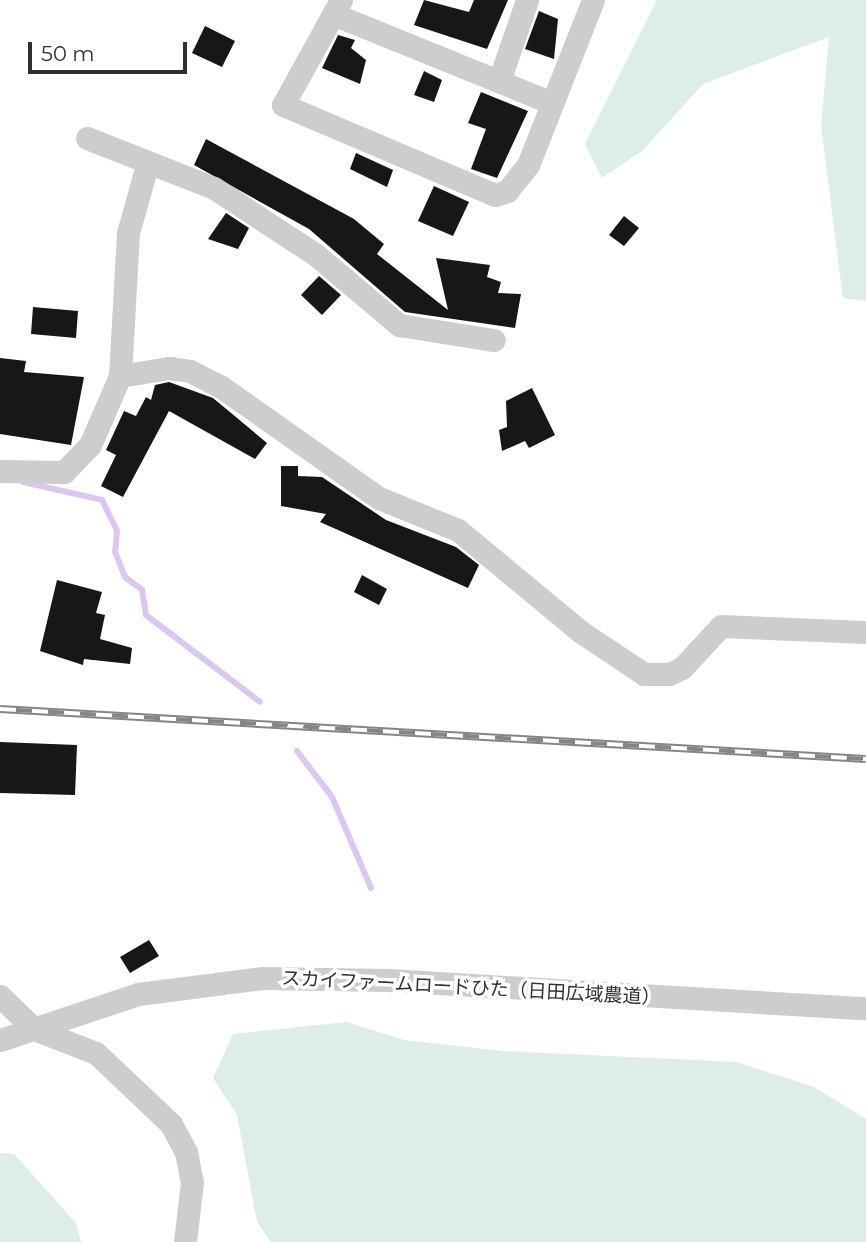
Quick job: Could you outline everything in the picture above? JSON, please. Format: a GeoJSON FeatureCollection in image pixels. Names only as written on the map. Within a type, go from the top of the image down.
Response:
{"type":"FeatureCollection","features":[{"type":"Feature","properties":{"kind":"street"},"geometry":{"type":"LineString","coordinates":[[499,81],[527,0]]}},
{"type":"Feature","properties":{"kind":"street"},"geometry":{"type":"LineString","coordinates":[[552,103],[337,7],[283,105],[495,195],[507,191],[528,165],[593,0]]}},
{"type":"Feature","properties":{"kind":"street"},"geometry":{"type":"LineString","coordinates":[[87,138],[148,165],[214,188],[316,255],[399,324],[494,340]]}},
{"type":"Feature","properties":{"kind":"street"},"geometry":{"type":"LineString","coordinates":[[0,471],[72,469],[90,445],[120,376],[128,233],[148,165]]}},
{"type":"Feature","properties":{"kind":"street"},"geometry":{"type":"LineString","coordinates":[[120,376],[169,368],[190,370],[220,386],[379,498],[458,530],[581,632],[644,674],[669,674],[682,667],[721,626],[866,632]]}},
{"type":"Feature","properties":{"kind":"street","name":"スカイファームロードひた（日田広域農道）"},"geometry":{"type":"LineString","coordinates":[[0,1040],[138,994],[263,978],[388,979],[866,1007]]}},
{"type":"Feature","properties":{"kind":"street"},"geometry":{"type":"LineString","coordinates":[[0,996],[34,1029],[96,1053],[171,1124],[186,1152],[192,1182],[185,1242]]}},
{"type":"Feature","properties":{"kind":"shaded area"},"geometry":{"type":"Polygon","coordinates":[[[657,0],[866,0],[866,301],[843,298],[821,126],[829,37],[703,84],[643,150],[602,178],[585,144],[657,0]]]}},
{"type":"Feature","properties":{"kind":"shaded area"},"geometry":{"type":"Polygon","coordinates":[[[347,1022],[404,1040],[503,1051],[736,1062],[814,1087],[866,1119],[866,1242],[271,1242],[257,1222],[237,1115],[213,1078],[233,1034],[347,1022]]]}},
{"type":"Feature","properties":{"kind":"shaded area"},"geometry":{"type":"Polygon","coordinates":[[[0,1153],[14,1154],[76,1223],[81,1242],[0,1242],[0,1153]]]}},
{"type":"Feature","properties":{"kind":"building"},"geometry":{"type":"Polygon","coordinates":[[[424,0],[469,12],[474,0],[508,0],[487,49],[414,25],[424,0]]]}},
{"type":"Feature","properties":{"kind":"building"},"geometry":{"type":"Polygon","coordinates":[[[539,11],[558,19],[554,59],[525,49],[539,11]]]}},
{"type":"Feature","properties":{"kind":"building"},"geometry":{"type":"Polygon","coordinates":[[[205,26],[235,41],[222,67],[192,53],[205,26]]]}},
{"type":"Feature","properties":{"kind":"building"},"geometry":{"type":"Polygon","coordinates":[[[338,35],[355,40],[351,48],[366,60],[360,84],[322,68],[338,35]]]}},
{"type":"Feature","properties":{"kind":"building"},"geometry":{"type":"Polygon","coordinates":[[[424,71],[442,80],[434,102],[414,95],[424,71]]]}},
{"type":"Feature","properties":{"kind":"building"},"geometry":{"type":"Polygon","coordinates":[[[481,92],[528,111],[497,178],[471,169],[486,129],[468,123],[481,92]]]}},
{"type":"Feature","properties":{"kind":"building"},"geometry":{"type":"Polygon","coordinates":[[[206,139],[354,219],[384,244],[377,254],[448,310],[436,258],[490,265],[487,277],[501,282],[498,293],[521,294],[515,328],[405,312],[309,229],[194,165],[206,139]]]}},
{"type":"Feature","properties":{"kind":"building"},"geometry":{"type":"Polygon","coordinates":[[[356,153],[393,170],[387,187],[350,169],[356,153]]]}},
{"type":"Feature","properties":{"kind":"building"},"geometry":{"type":"Polygon","coordinates":[[[434,186],[469,202],[453,236],[418,221],[434,186]]]}},
{"type":"Feature","properties":{"kind":"building"},"geometry":{"type":"Polygon","coordinates":[[[226,213],[249,228],[238,249],[208,239],[226,213]]]}},
{"type":"Feature","properties":{"kind":"building"},"geometry":{"type":"Polygon","coordinates":[[[624,216],[639,228],[624,246],[609,235],[624,216]]]}},
{"type":"Feature","properties":{"kind":"building"},"geometry":{"type":"Polygon","coordinates":[[[319,276],[341,295],[322,315],[301,295],[319,276]]]}},
{"type":"Feature","properties":{"kind":"building"},"geometry":{"type":"Polygon","coordinates":[[[33,307],[78,311],[76,338],[31,334],[33,307]]]}},
{"type":"Feature","properties":{"kind":"building"},"geometry":{"type":"Polygon","coordinates":[[[0,358],[26,361],[24,372],[84,377],[71,445],[0,434],[0,358]]]}},
{"type":"Feature","properties":{"kind":"building"},"geometry":{"type":"Polygon","coordinates":[[[169,382],[213,398],[267,443],[255,459],[169,411],[123,497],[101,486],[116,455],[106,450],[124,411],[136,416],[146,397],[151,400],[155,385],[169,382]]]}},
{"type":"Feature","properties":{"kind":"building"},"geometry":{"type":"Polygon","coordinates":[[[532,388],[555,435],[529,448],[525,441],[502,451],[499,430],[507,427],[506,401],[532,388]]]}},
{"type":"Feature","properties":{"kind":"building"},"geometry":{"type":"Polygon","coordinates":[[[281,466],[298,466],[298,476],[322,477],[386,520],[456,547],[479,565],[468,588],[320,522],[326,514],[281,506],[281,466]]]}},
{"type":"Feature","properties":{"kind":"building"},"geometry":{"type":"Polygon","coordinates":[[[362,575],[387,589],[379,605],[354,592],[362,575]]]}},
{"type":"Feature","properties":{"kind":"building"},"geometry":{"type":"Polygon","coordinates":[[[57,580],[102,592],[96,613],[105,615],[100,639],[132,648],[130,664],[84,659],[83,665],[40,651],[57,580]]]}},
{"type":"Feature","properties":{"kind":"building"},"geometry":{"type":"Polygon","coordinates":[[[0,742],[77,745],[75,795],[0,793],[0,742]]]}},
{"type":"Feature","properties":{"kind":"building"},"geometry":{"type":"Polygon","coordinates":[[[149,940],[159,956],[130,973],[120,957],[149,940]]]}},
{"type":"Feature","properties":{"kind":"waterway"},"geometry":{"type":"LineString","coordinates":[[23,482],[102,500],[117,531],[115,552],[125,577],[142,590],[146,615],[260,702]]}},
{"type":"Feature","properties":{"kind":"waterway"},"geometry":{"type":"LineString","coordinates":[[297,751],[332,797],[371,888]]}},
{"type":"Feature","properties":{"kind":"railway"},"geometry":{"type":"LineString","coordinates":[[0,709],[866,759]]}}]}
